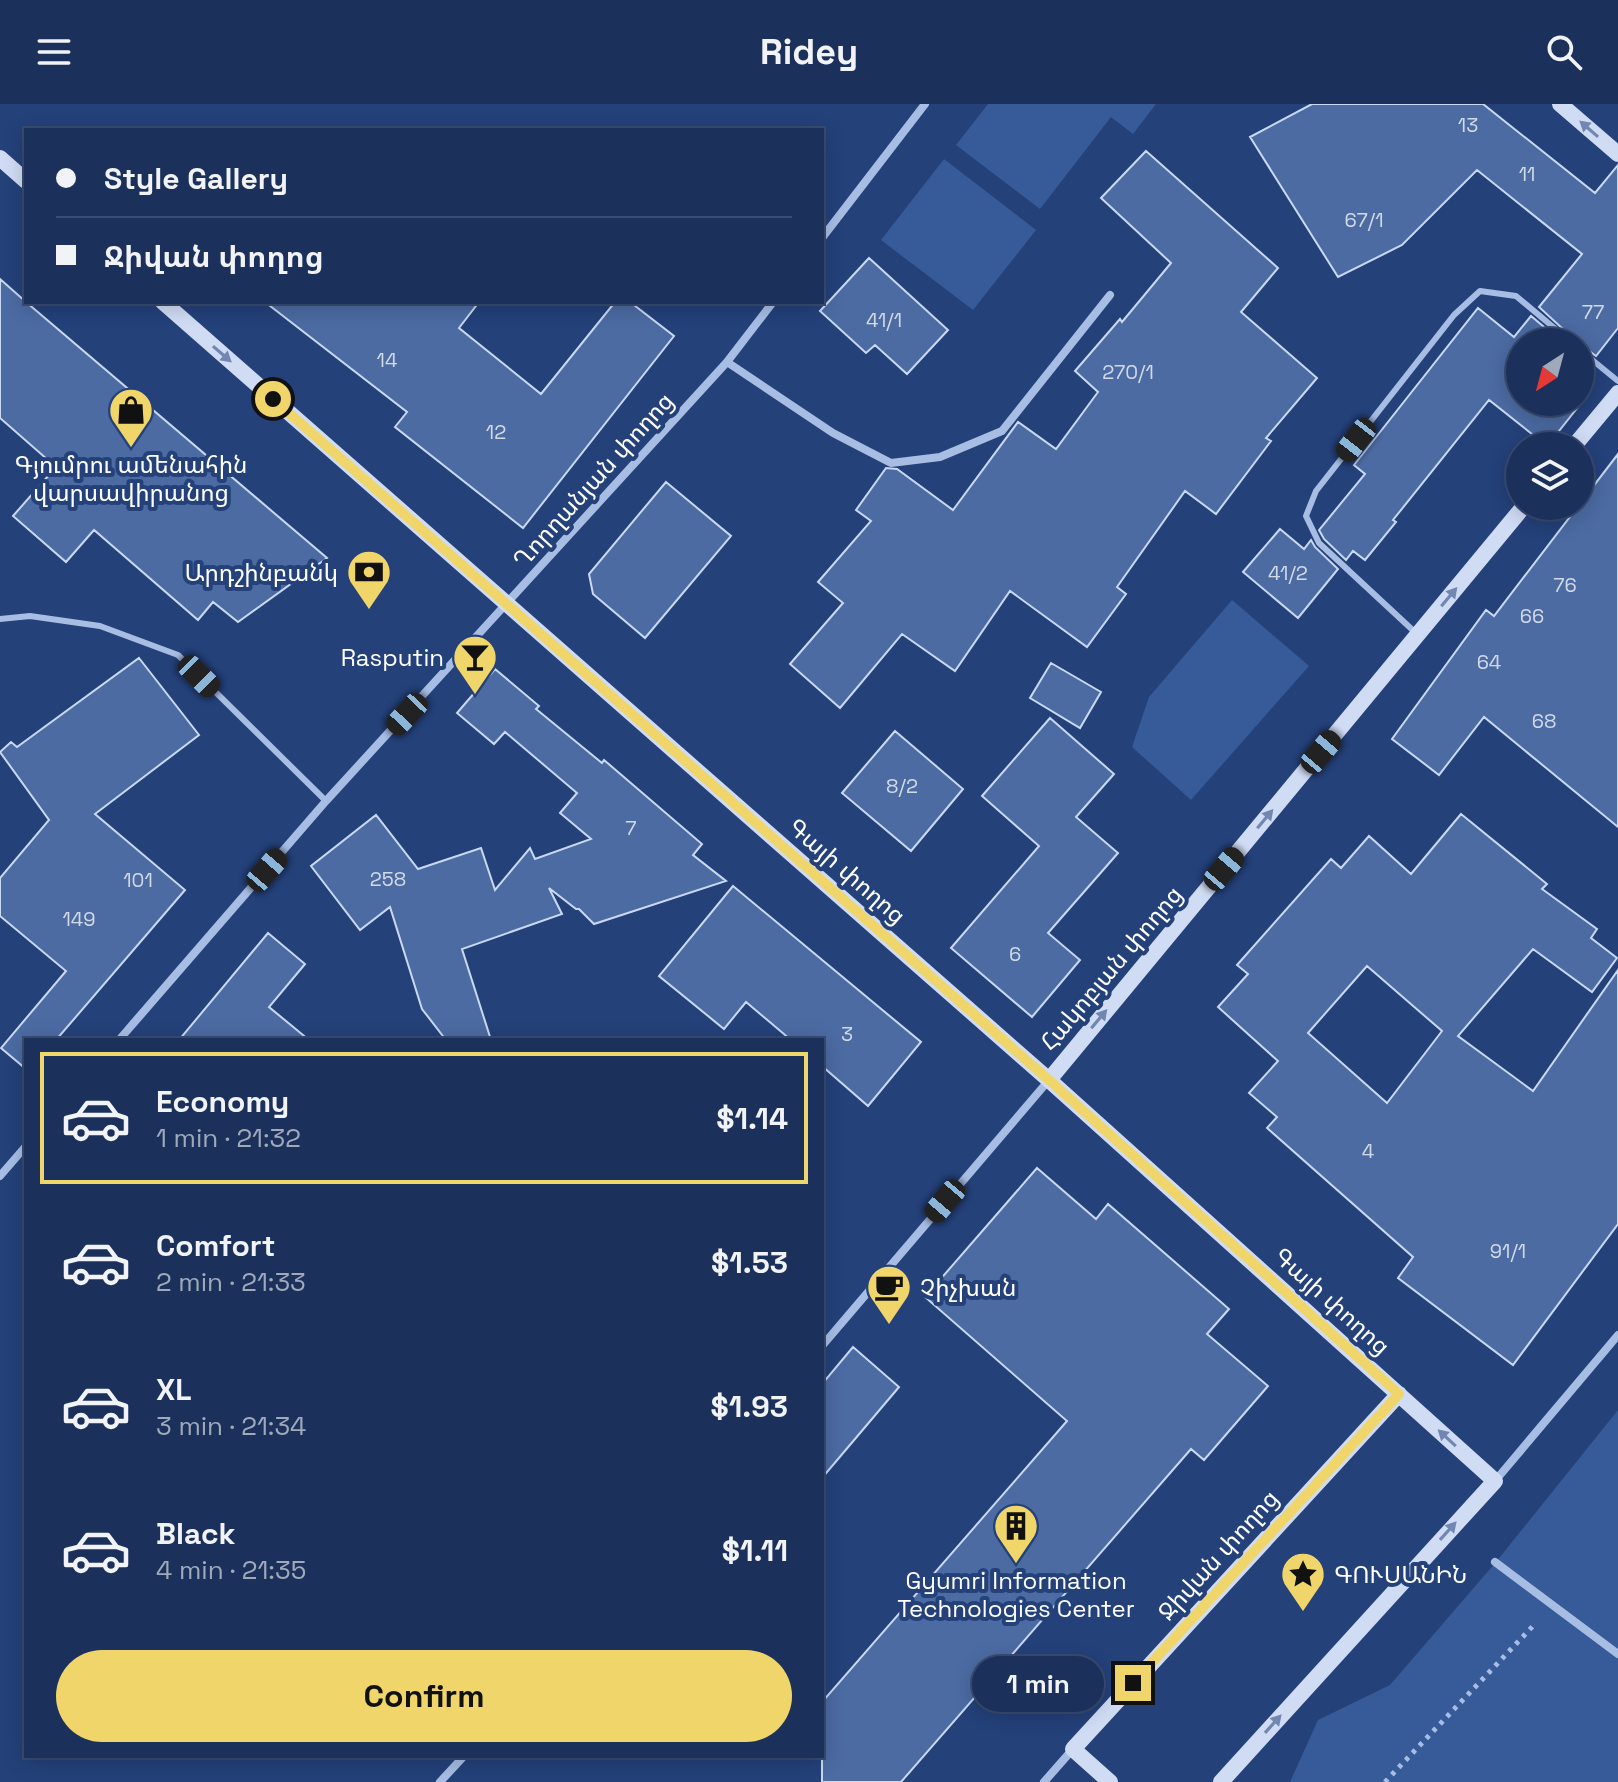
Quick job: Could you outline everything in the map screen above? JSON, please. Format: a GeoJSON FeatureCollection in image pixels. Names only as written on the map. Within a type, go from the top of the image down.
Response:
{"type":"FeatureCollection","features":[{"type":"Feature","properties":{"kind":"main road"},"geometry":{"type":"LineString","coordinates":[[1560,104],[1618,154]]}},
{"type":"Feature","properties":{"kind":"main road"},"geometry":{"type":"LineString","coordinates":[[0,158],[24,179]]}},
{"type":"Feature","properties":{"kind":"main road","name":"Գայի փողոց"},"geometry":{"type":"LineString","coordinates":[[165,304],[1049,1080],[1495,1481]]}},
{"type":"Feature","properties":{"kind":"main road"},"geometry":{"type":"LineString","coordinates":[[1586,432],[1618,393]]}},
{"type":"Feature","properties":{"kind":"main road","name":"Հակոբյան փողոց"},"geometry":{"type":"LineString","coordinates":[[1049,1080],[1512,520]]}},
{"type":"Feature","properties":{"kind":"main road","name":"Ջիվան փողոց"},"geometry":{"type":"LineString","coordinates":[[1073,1749],[1399,1394]]}},
{"type":"Feature","properties":{"kind":"main road"},"geometry":{"type":"LineString","coordinates":[[1221,1782],[1495,1481]]}},
{"type":"Feature","properties":{"kind":"main road"},"geometry":{"type":"LineString","coordinates":[[1073,1749],[1110,1782]]}},
{"type":"Feature","properties":{"kind":"street"},"geometry":{"type":"LineString","coordinates":[[824,235],[925,104]]}},
{"type":"Feature","properties":{"kind":"street"},"geometry":{"type":"LineString","coordinates":[[727,362],[833,433],[891,463],[940,457],[1002,431],[1110,295]]}},
{"type":"Feature","properties":{"kind":"street","name":"Ղորղանյան փողոց"},"geometry":{"type":"LineString","coordinates":[[121,1038],[326,801],[727,362],[771,304]]}},
{"type":"Feature","properties":{"kind":"street","name":"Հակոբյան փողոց"},"geometry":{"type":"LineString","coordinates":[[824,1344],[1049,1080]]}},
{"type":"Feature","properties":{"kind":"street"},"geometry":{"type":"LineString","coordinates":[[0,1176],[24,1148]]}},
{"type":"Feature","properties":{"kind":"street"},"geometry":{"type":"LineString","coordinates":[[1495,1481],[1618,1335]]}},
{"type":"Feature","properties":{"kind":"street"},"geometry":{"type":"LineString","coordinates":[[1495,1562],[1618,1654]]}},
{"type":"Feature","properties":{"kind":"street"},"geometry":{"type":"LineString","coordinates":[[1044,1782],[1073,1749]]}},
{"type":"Feature","properties":{"kind":"street"},"geometry":{"type":"LineString","coordinates":[[440,1782],[462,1758]]}},
{"type":"Feature","properties":{"kind":"lane"},"geometry":{"type":"LineString","coordinates":[[1418,635],[1319,543],[1306,516],[1316,491],[1454,315],[1480,291],[1516,296],[1554,328]]}},
{"type":"Feature","properties":{"kind":"lane"},"geometry":{"type":"LineString","coordinates":[[1594,361],[1618,381]]}},
{"type":"Feature","properties":{"kind":"lane"},"geometry":{"type":"LineString","coordinates":[[0,619],[30,616],[100,626],[178,655],[326,801]]}},
{"type":"Feature","properties":{"kind":"path"},"geometry":{"type":"LineString","coordinates":[[1385,1782],[1553,1605]]}},
{"type":"Feature","properties":{"kind":"shaded area"},"geometry":{"type":"Polygon","coordinates":[[[988,104],[1156,104],[1133,134],[1111,117],[1040,209],[956,145],[988,104]]]}},
{"type":"Feature","properties":{"kind":"shaded area"},"geometry":{"type":"Polygon","coordinates":[[[944,159],[1036,230],[973,310],[881,240],[944,159]]]}},
{"type":"Feature","properties":{"kind":"shaded area"},"geometry":{"type":"Polygon","coordinates":[[[1232,600],[1309,666],[1191,800],[1132,747],[1149,697],[1232,600]]]}},
{"type":"Feature","properties":{"kind":"shaded area"},"geometry":{"type":"Polygon","coordinates":[[[1618,1410],[1618,1782],[1290,1782],[1318,1720],[1390,1685],[1496,1562],[1618,1410]]]}},
{"type":"Feature","properties":{"kind":"building"},"geometry":{"type":"Polygon","coordinates":[[[1312,104],[1483,104],[1595,193],[1618,165],[1618,328],[1596,356],[1594,328],[1562,328],[1539,307],[1582,254],[1477,170],[1402,245],[1338,277],[1250,137],[1312,104]]]}},
{"type":"Feature","properties":{"kind":"building"},"geometry":{"type":"Polygon","coordinates":[[[1146,151],[1278,268],[1241,312],[1317,378],[1266,438],[1271,441],[1216,514],[1185,491],[1117,587],[1126,594],[1087,647],[1010,591],[955,671],[902,634],[840,708],[790,664],[843,603],[818,582],[871,521],[856,510],[886,468],[897,469],[953,510],[1018,422],[1056,449],[1098,392],[1075,371],[1120,319],[1122,322],[1171,263],[1101,198],[1146,151]]]}},
{"type":"Feature","properties":{"kind":"building"},"geometry":{"type":"Polygon","coordinates":[[[869,258],[948,330],[907,374],[875,345],[866,353],[820,311],[869,258]]]}},
{"type":"Feature","properties":{"kind":"building"},"geometry":{"type":"Polygon","coordinates":[[[0,279],[24,300],[24,304],[28,304],[327,558],[238,622],[213,602],[198,620],[94,530],[66,562],[13,516],[56,467],[0,418],[0,279]]]}},
{"type":"Feature","properties":{"kind":"building"},"geometry":{"type":"Polygon","coordinates":[[[268,304],[477,304],[459,328],[541,394],[613,304],[633,304],[674,336],[523,528],[395,427],[407,412],[268,304]]]}},
{"type":"Feature","properties":{"kind":"building"},"geometry":{"type":"Polygon","coordinates":[[[1478,308],[1506,331],[1506,413],[1489,400],[1365,560],[1353,551],[1346,560],[1319,530],[1365,474],[1354,465],[1478,308]]]}},
{"type":"Feature","properties":{"kind":"building"},"geometry":{"type":"Polygon","coordinates":[[[1531,316],[1545,328],[1521,328],[1531,316]]]}},
{"type":"Feature","properties":{"kind":"building"},"geometry":{"type":"Polygon","coordinates":[[[1509,416],[1571,416],[1558,432],[1529,432],[1509,416]]]}},
{"type":"Feature","properties":{"kind":"building"},"geometry":{"type":"Polygon","coordinates":[[[1618,454],[1618,827],[1484,717],[1439,775],[1392,739],[1486,610],[1494,616],[1567,520],[1594,520],[1594,485],[1618,454]]]}},
{"type":"Feature","properties":{"kind":"building"},"geometry":{"type":"Polygon","coordinates":[[[666,482],[731,536],[645,638],[593,594],[589,574],[666,482]]]}},
{"type":"Feature","properties":{"kind":"building"},"geometry":{"type":"Polygon","coordinates":[[[1280,529],[1304,549],[1311,540],[1338,569],[1298,618],[1243,572],[1280,529]]]}},
{"type":"Feature","properties":{"kind":"building"},"geometry":{"type":"Polygon","coordinates":[[[139,658],[199,735],[95,814],[185,890],[58,1038],[24,1038],[24,1067],[1,1048],[66,971],[0,916],[0,878],[49,820],[0,752],[11,742],[17,747],[139,658]]]}},
{"type":"Feature","properties":{"kind":"building"},"geometry":{"type":"Polygon","coordinates":[[[1051,663],[1101,692],[1080,728],[1030,698],[1051,663]]]}},
{"type":"Feature","properties":{"kind":"building"},"geometry":{"type":"Polygon","coordinates":[[[495,669],[539,706],[536,709],[602,763],[604,760],[702,844],[693,855],[726,881],[594,924],[549,888],[562,914],[462,949],[490,1038],[444,1038],[422,1009],[390,907],[360,930],[311,866],[376,815],[418,869],[481,848],[495,890],[530,848],[535,859],[591,839],[560,813],[577,793],[505,732],[494,744],[457,713],[495,669]]]}},
{"type":"Feature","properties":{"kind":"building"},"geometry":{"type":"Polygon","coordinates":[[[1050,718],[1114,774],[1076,817],[1118,853],[1048,933],[1080,960],[1032,1017],[951,948],[1039,846],[982,796],[1050,718]]]}},
{"type":"Feature","properties":{"kind":"building"},"geometry":{"type":"Polygon","coordinates":[[[895,731],[963,789],[911,851],[842,793],[895,731]]]}},
{"type":"Feature","properties":{"kind":"building"},"geometry":{"type":"Polygon","coordinates":[[[1461,814],[1547,884],[1542,889],[1597,929],[1591,938],[1617,958],[1592,992],[1533,949],[1458,1036],[1533,1091],[1618,970],[1618,1224],[1513,1365],[1398,1278],[1413,1257],[1267,1128],[1277,1117],[1249,1093],[1278,1061],[1218,1007],[1248,974],[1237,965],[1331,859],[1341,868],[1369,836],[1411,874],[1461,814]],[[1367,966],[1308,1033],[1387,1103],[1442,1031],[1367,966]]]}},
{"type":"Feature","properties":{"kind":"building"},"geometry":{"type":"Polygon","coordinates":[[[733,886],[921,1042],[868,1106],[824,1068],[824,1038],[789,1038],[746,1002],[724,1029],[659,976],[733,886]]]}},
{"type":"Feature","properties":{"kind":"building"},"geometry":{"type":"Polygon","coordinates":[[[268,933],[305,964],[269,1007],[307,1038],[181,1038],[268,933]]]}},
{"type":"Feature","properties":{"kind":"building","name":"Gyumri Information Technologies Center"},"geometry":{"type":"Polygon","coordinates":[[[1037,1168],[1096,1219],[1108,1204],[1229,1309],[1207,1334],[1268,1386],[1204,1460],[1191,1449],[901,1782],[822,1782],[824,1700],[1067,1421],[925,1297],[1037,1168]]]}},
{"type":"Feature","properties":{"kind":"building"},"geometry":{"type":"Polygon","coordinates":[[[853,1347],[899,1387],[824,1476],[824,1382],[853,1347]]]}},
{"type":"Feature","properties":{"kind":"place","name":"Գյումրու ամենահին վարսավիրանոց"},"geometry":{"type":"Point","coordinates":[131,449]}},
{"type":"Feature","properties":{"kind":"place","name":"Արդշինբանկ"},"geometry":{"type":"Point","coordinates":[369,611]}},
{"type":"Feature","properties":{"kind":"place","name":"Rasputin"},"geometry":{"type":"Point","coordinates":[475,696]}},
{"type":"Feature","properties":{"kind":"place","name":"Չիչխան"},"geometry":{"type":"Point","coordinates":[889,1326]}},
{"type":"Feature","properties":{"kind":"place","name":"Gyumri Information Technologies Center"},"geometry":{"type":"Point","coordinates":[1016,1565]}},
{"type":"Feature","properties":{"kind":"place","name":"ԳՈՒՍԱՆԻՆ"},"geometry":{"type":"Point","coordinates":[1303,1613]}},
{"type":"Feature","properties":{"kind":"route"},"geometry":{"type":"LineString","coordinates":[[273,399],[1049,1080],[1399,1394],[1133,1683]]}}]}
